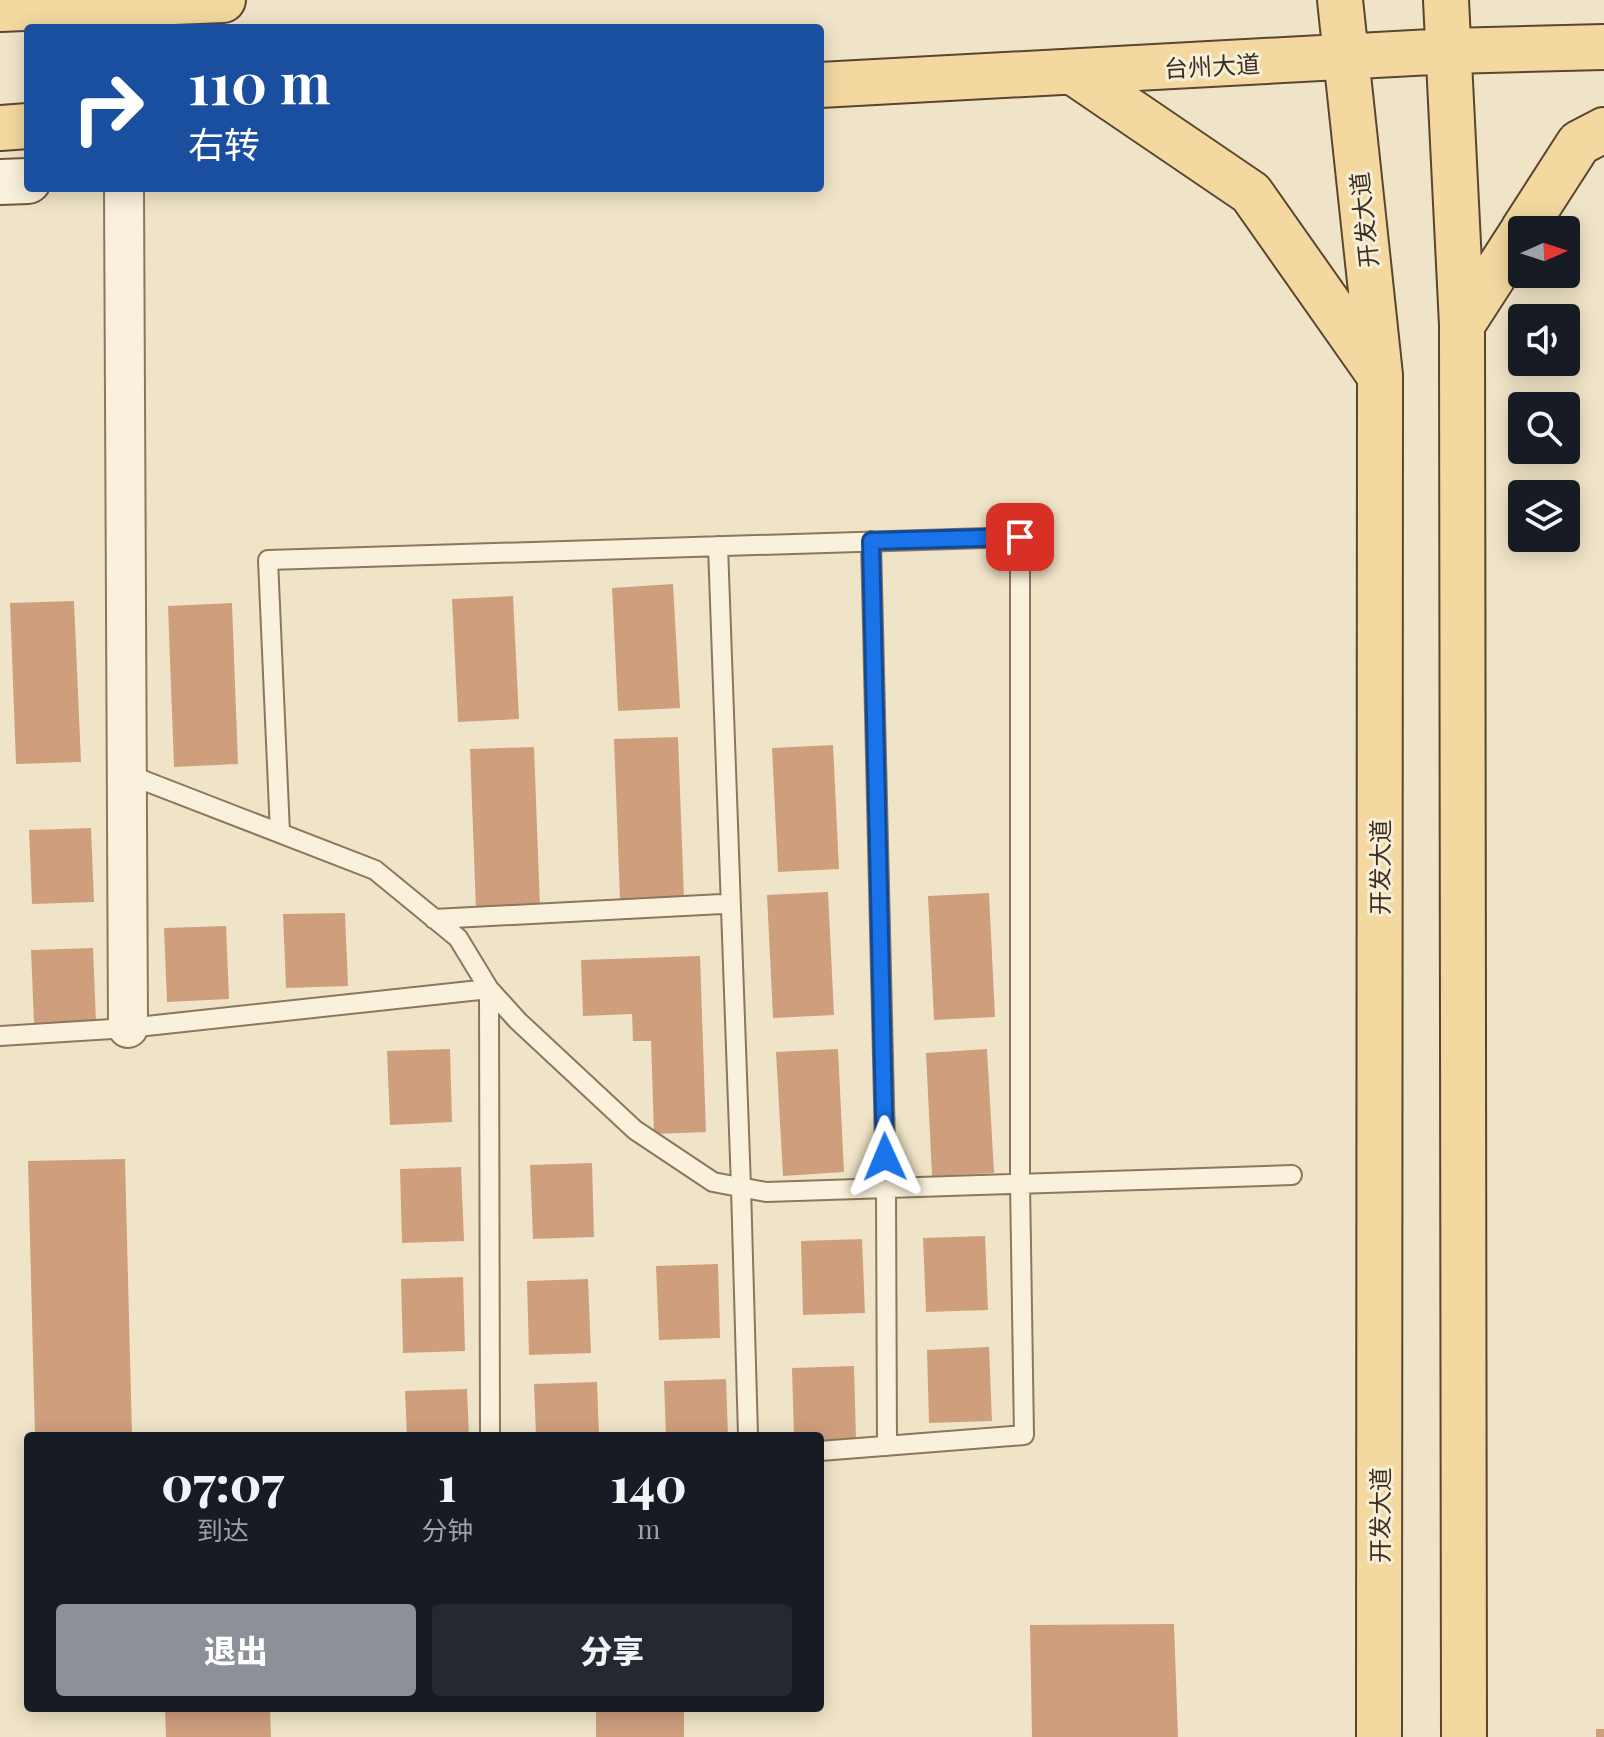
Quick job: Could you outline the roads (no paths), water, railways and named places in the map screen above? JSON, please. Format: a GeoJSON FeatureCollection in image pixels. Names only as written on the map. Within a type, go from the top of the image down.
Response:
{"type":"FeatureCollection","features":[{"type":"Feature","properties":{"kind":"main road"},"geometry":{"type":"LineString","coordinates":[[0,9],[223,0]]}},
{"type":"Feature","properties":{"kind":"main road","name":"开发大道"},"geometry":{"type":"LineString","coordinates":[[1340,0],[1380,375],[1379,1737]]}},
{"type":"Feature","properties":{"kind":"main road"},"geometry":{"type":"LineString","coordinates":[[1446,0],[1462,325],[1464,1737]]}},
{"type":"Feature","properties":{"kind":"main road","name":"台州大道"},"geometry":{"type":"LineString","coordinates":[[824,85],[1450,51],[1604,47]]}},
{"type":"Feature","properties":{"kind":"main road"},"geometry":{"type":"LineString","coordinates":[[1073,72],[1251,193],[1380,375]]}},
{"type":"Feature","properties":{"kind":"main road"},"geometry":{"type":"LineString","coordinates":[[0,128],[24,126]]}},
{"type":"Feature","properties":{"kind":"main road"},"geometry":{"type":"LineString","coordinates":[[1533,216],[1579,143],[1604,130]]}},
{"type":"Feature","properties":{"kind":"main road"},"geometry":{"type":"LineString","coordinates":[[0,182],[24,181]]}},
{"type":"Feature","properties":{"kind":"main road"},"geometry":{"type":"LineString","coordinates":[[1462,325],[1508,254]]}},
{"type":"Feature","properties":{"kind":"street"},"geometry":{"type":"LineString","coordinates":[[124,192],[128,1028]]}},
{"type":"Feature","properties":{"kind":"lane"},"geometry":{"type":"LineString","coordinates":[[280,833],[268,560],[1020,537],[1020,1183],[1024,1435],[824,1451]]}},
{"type":"Feature","properties":{"kind":"lane"},"geometry":{"type":"LineString","coordinates":[[871,541],[886,1188],[887,1446]]}},
{"type":"Feature","properties":{"kind":"lane"},"geometry":{"type":"LineString","coordinates":[[718,546],[748,1432]]}},
{"type":"Feature","properties":{"kind":"lane"},"geometry":{"type":"LineString","coordinates":[[127,774],[375,870],[458,938],[489,989],[518,1021],[635,1130],[713,1182],[766,1192],[1292,1175]]}},
{"type":"Feature","properties":{"kind":"lane"},"geometry":{"type":"LineString","coordinates":[[434,919],[722,904]]}},
{"type":"Feature","properties":{"kind":"lane"},"geometry":{"type":"LineString","coordinates":[[0,1036],[128,1028],[489,989]]}},
{"type":"Feature","properties":{"kind":"lane"},"geometry":{"type":"LineString","coordinates":[[489,989],[490,1432]]}}]}
